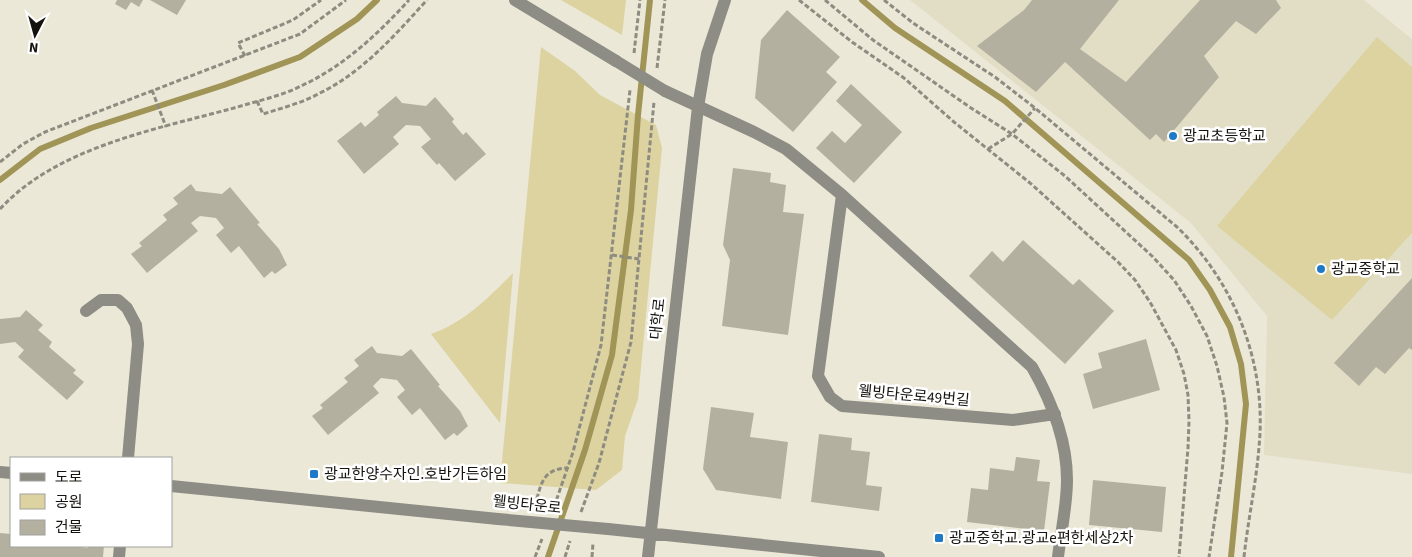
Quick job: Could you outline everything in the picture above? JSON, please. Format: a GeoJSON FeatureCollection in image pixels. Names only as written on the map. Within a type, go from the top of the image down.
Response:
{"type":"FeatureCollection","features":[{"type":"Feature","properties":{"kind":"street"},"geometry":{"type":"LineString","coordinates":[[515,0],[616,61],[660,93],[698,107],[754,132],[786,149],[842,195],[1032,367],[1046,392],[1055,414],[1065,451],[1067,481],[1058,557]]}},
{"type":"Feature","properties":{"kind":"street","name":"대학로"},"geometry":{"type":"LineString","coordinates":[[648,557],[698,107],[707,54],[725,0]]}},
{"type":"Feature","properties":{"kind":"street","name":"웰빙타운로49번길"},"geometry":{"type":"LineString","coordinates":[[842,195],[818,376],[830,397],[842,406],[1013,420],[1055,414]]}},
{"type":"Feature","properties":{"kind":"street"},"geometry":{"type":"LineString","coordinates":[[86,311],[101,300],[118,300],[127,308],[136,325],[138,344],[128,457]]}},
{"type":"Feature","properties":{"kind":"street","name":"웰빙타운로"},"geometry":{"type":"LineString","coordinates":[[172,486],[879,557]]}},
{"type":"Feature","properties":{"kind":"path"},"geometry":{"type":"LineString","coordinates":[[245,56],[238,42],[294,20],[321,0]]}},
{"type":"Feature","properties":{"kind":"path"},"geometry":{"type":"LineString","coordinates":[[0,162],[23,144],[45,132],[300,34],[346,0]]}},
{"type":"Feature","properties":{"kind":"path"},"geometry":{"type":"LineString","coordinates":[[0,209],[11,197],[58,165],[123,140],[257,102],[302,86],[329,71],[357,50],[388,23],[409,0]]}},
{"type":"Feature","properties":{"kind":"path"},"geometry":{"type":"LineString","coordinates":[[257,102],[262,114],[290,106],[319,94],[341,81],[369,59],[426,0]]}},
{"type":"Feature","properties":{"kind":"path"},"geometry":{"type":"LineString","coordinates":[[633,59],[640,0]]}},
{"type":"Feature","properties":{"kind":"path"},"geometry":{"type":"LineString","coordinates":[[656,75],[665,0]]}},
{"type":"Feature","properties":{"kind":"path"},"geometry":{"type":"LineString","coordinates":[[799,0],[852,42],[904,78],[1030,183],[1118,262],[1135,280],[1163,323],[1176,350],[1184,374],[1188,403],[1188,448],[1179,557]]}},
{"type":"Feature","properties":{"kind":"path"},"geometry":{"type":"LineString","coordinates":[[825,0],[873,40],[1012,134],[1065,176],[1152,256],[1174,280],[1207,336],[1224,397],[1227,423],[1209,557]]}},
{"type":"Feature","properties":{"kind":"path"},"geometry":{"type":"LineString","coordinates":[[884,0],[913,23],[995,77],[1035,108],[1177,227],[1194,243],[1228,293],[1248,340],[1258,377],[1259,446],[1244,557]]}},
{"type":"Feature","properties":{"kind":"path"},"geometry":{"type":"LineString","coordinates":[[552,513],[568,468],[601,345],[630,88]]}},
{"type":"Feature","properties":{"kind":"path"},"geometry":{"type":"LineString","coordinates":[[152,90],[166,127]]}},
{"type":"Feature","properties":{"kind":"path"},"geometry":{"type":"LineString","coordinates":[[578,520],[599,463],[631,342],[638,259],[660,93]]}},
{"type":"Feature","properties":{"kind":"path"},"geometry":{"type":"LineString","coordinates":[[988,149],[1012,134],[1035,108]]}},
{"type":"Feature","properties":{"kind":"path"},"geometry":{"type":"LineString","coordinates":[[612,255],[638,259]]}},
{"type":"Feature","properties":{"kind":"path"},"geometry":{"type":"LineString","coordinates":[[531,522],[543,480],[549,472],[557,468],[568,468]]}},
{"type":"Feature","properties":{"kind":"path"},"geometry":{"type":"LineString","coordinates":[[535,557],[545,530]]}},
{"type":"Feature","properties":{"kind":"path"},"geometry":{"type":"LineString","coordinates":[[564,557],[571,538]]}},
{"type":"Feature","properties":{"kind":"shaded area"},"geometry":{"type":"Polygon","coordinates":[[[910,0],[1364,0],[1412,39],[1412,474],[1264,455],[1267,316],[1191,223],[910,0]]]}},
{"type":"Feature","properties":{"kind":"green space"},"geometry":{"type":"Polygon","coordinates":[[[561,0],[626,0],[622,35],[561,0]]]}},
{"type":"Feature","properties":{"kind":"green space"},"geometry":{"type":"Polygon","coordinates":[[[1377,37],[1412,67],[1412,233],[1332,320],[1217,226],[1377,37]]]}},
{"type":"Feature","properties":{"kind":"green space"},"geometry":{"type":"Polygon","coordinates":[[[541,47],[575,71],[600,95],[656,125],[662,148],[638,399],[625,436],[622,470],[596,490],[500,483],[541,47]]]}},
{"type":"Feature","properties":{"kind":"green space"},"geometry":{"type":"Polygon","coordinates":[[[513,273],[500,423],[431,334],[455,323],[465,316],[513,273]]]}},
{"type":"Feature","properties":{"kind":"building"},"geometry":{"type":"Polygon","coordinates":[[[117,0],[143,0],[139,7],[131,2],[126,10],[115,4],[117,0]]]}},
{"type":"Feature","properties":{"kind":"building"},"geometry":{"type":"Polygon","coordinates":[[[150,0],[186,0],[177,15],[150,0]]]}},
{"type":"Feature","properties":{"kind":"building","name":"광교초등학교"},"geometry":{"type":"Polygon","coordinates":[[[1032,0],[1119,0],[1080,49],[1126,82],[1200,0],[1276,0],[1281,8],[1256,34],[1236,21],[1204,56],[1219,77],[1164,142],[1156,134],[1150,140],[1065,62],[1036,92],[977,46],[1024,10],[1032,0]]]}},
{"type":"Feature","properties":{"kind":"building"},"geometry":{"type":"Polygon","coordinates":[[[787,10],[840,57],[826,72],[837,82],[793,132],[755,98],[761,40],[787,10]]]}},
{"type":"Feature","properties":{"kind":"building"},"geometry":{"type":"Polygon","coordinates":[[[851,84],[902,132],[854,183],[816,148],[832,131],[845,143],[862,125],[836,101],[851,84]]]}},
{"type":"Feature","properties":{"kind":"building"},"geometry":{"type":"Polygon","coordinates":[[[396,96],[402,103],[426,106],[435,97],[454,119],[452,122],[463,135],[466,132],[486,154],[455,181],[421,147],[431,139],[420,126],[406,125],[393,137],[399,144],[364,174],[337,141],[361,122],[365,127],[379,115],[377,112],[396,96]]]}},
{"type":"Feature","properties":{"kind":"building"},"geometry":{"type":"Polygon","coordinates":[[[733,168],[771,173],[770,182],[786,185],[783,212],[804,214],[788,335],[722,326],[730,260],[723,245],[733,168]]]}},
{"type":"Feature","properties":{"kind":"building"},"geometry":{"type":"Polygon","coordinates":[[[191,184],[196,191],[222,194],[230,187],[260,223],[257,224],[279,249],[287,265],[275,274],[272,271],[264,278],[239,246],[231,253],[216,235],[224,228],[216,218],[200,216],[191,223],[198,231],[147,273],[131,254],[142,246],[139,243],[167,220],[163,215],[178,204],[173,198],[191,184]]]}},
{"type":"Feature","properties":{"kind":"building"},"geometry":{"type":"Polygon","coordinates":[[[1023,240],[1073,285],[1079,279],[1114,311],[1065,364],[969,276],[992,251],[1003,262],[1023,240]]]}},
{"type":"Feature","properties":{"kind":"building","name":"광교중학교"},"geometry":{"type":"Polygon","coordinates":[[[1412,278],[1412,350],[1409,348],[1385,374],[1376,367],[1359,386],[1334,363],[1412,278]]]}},
{"type":"Feature","properties":{"kind":"building"},"geometry":{"type":"Polygon","coordinates":[[[26,310],[43,325],[38,330],[52,342],[49,347],[76,370],[73,373],[84,382],[67,400],[18,357],[24,350],[15,342],[0,344],[0,319],[20,317],[26,310]]]}},
{"type":"Feature","properties":{"kind":"building"},"geometry":{"type":"Polygon","coordinates":[[[1146,339],[1160,390],[1093,409],[1083,374],[1102,368],[1098,353],[1146,339]]]}},
{"type":"Feature","properties":{"kind":"building"},"geometry":{"type":"Polygon","coordinates":[[[372,346],[377,353],[402,356],[411,349],[440,385],[438,386],[460,411],[468,426],[457,436],[454,433],[445,440],[420,408],[412,415],[397,397],[405,390],[397,380],[381,378],[373,386],[379,393],[328,435],[312,416],[323,408],[320,405],[348,382],[344,378],[359,366],[354,360],[372,346]]]}},
{"type":"Feature","properties":{"kind":"building"},"geometry":{"type":"Polygon","coordinates":[[[711,407],[754,413],[750,437],[788,442],[781,499],[716,490],[703,469],[711,407]]]}},
{"type":"Feature","properties":{"kind":"building"},"geometry":{"type":"Polygon","coordinates":[[[819,434],[852,438],[851,450],[870,452],[866,485],[882,487],[879,511],[811,502],[819,434]]]}},
{"type":"Feature","properties":{"kind":"building"},"geometry":{"type":"Polygon","coordinates":[[[1016,457],[1040,460],[1037,481],[1050,482],[1044,531],[967,522],[971,488],[988,490],[990,468],[1014,471],[1016,457]]]}},
{"type":"Feature","properties":{"kind":"building"},"geometry":{"type":"Polygon","coordinates":[[[1093,480],[1166,487],[1162,532],[1089,525],[1093,480]]]}},
{"type":"Feature","properties":{"kind":"building"},"geometry":{"type":"Polygon","coordinates":[[[0,533],[10,534],[10,547],[104,547],[103,557],[0,557],[0,533]]]}},
{"type":"Feature","properties":{"kind":"waterway"},"geometry":{"type":"LineString","coordinates":[[0,180],[40,149],[91,128],[224,85],[300,57],[357,19],[377,0]]}},
{"type":"Feature","properties":{"kind":"waterway"},"geometry":{"type":"LineString","coordinates":[[548,557],[585,450],[612,355],[631,210],[638,115],[650,0]]}},
{"type":"Feature","properties":{"kind":"waterway"},"geometry":{"type":"LineString","coordinates":[[862,0],[895,28],[1005,101],[1189,260],[1210,290],[1230,327],[1241,364],[1246,404],[1231,557]]}},
{"type":"Feature","properties":{"kind":"place","name":"광교초등학교"},"geometry":{"type":"Point","coordinates":[1173,136]}},
{"type":"Feature","properties":{"kind":"place","name":"광교중학교"},"geometry":{"type":"Point","coordinates":[1321,269]}},
{"type":"Feature","properties":{"kind":"place","name":"광교한양수자인.호반가든하임"},"geometry":{"type":"Point","coordinates":[314,474]}},
{"type":"Feature","properties":{"kind":"place","name":"광교중학교.광교e편한세상2차"},"geometry":{"type":"Point","coordinates":[939,538]}}]}
